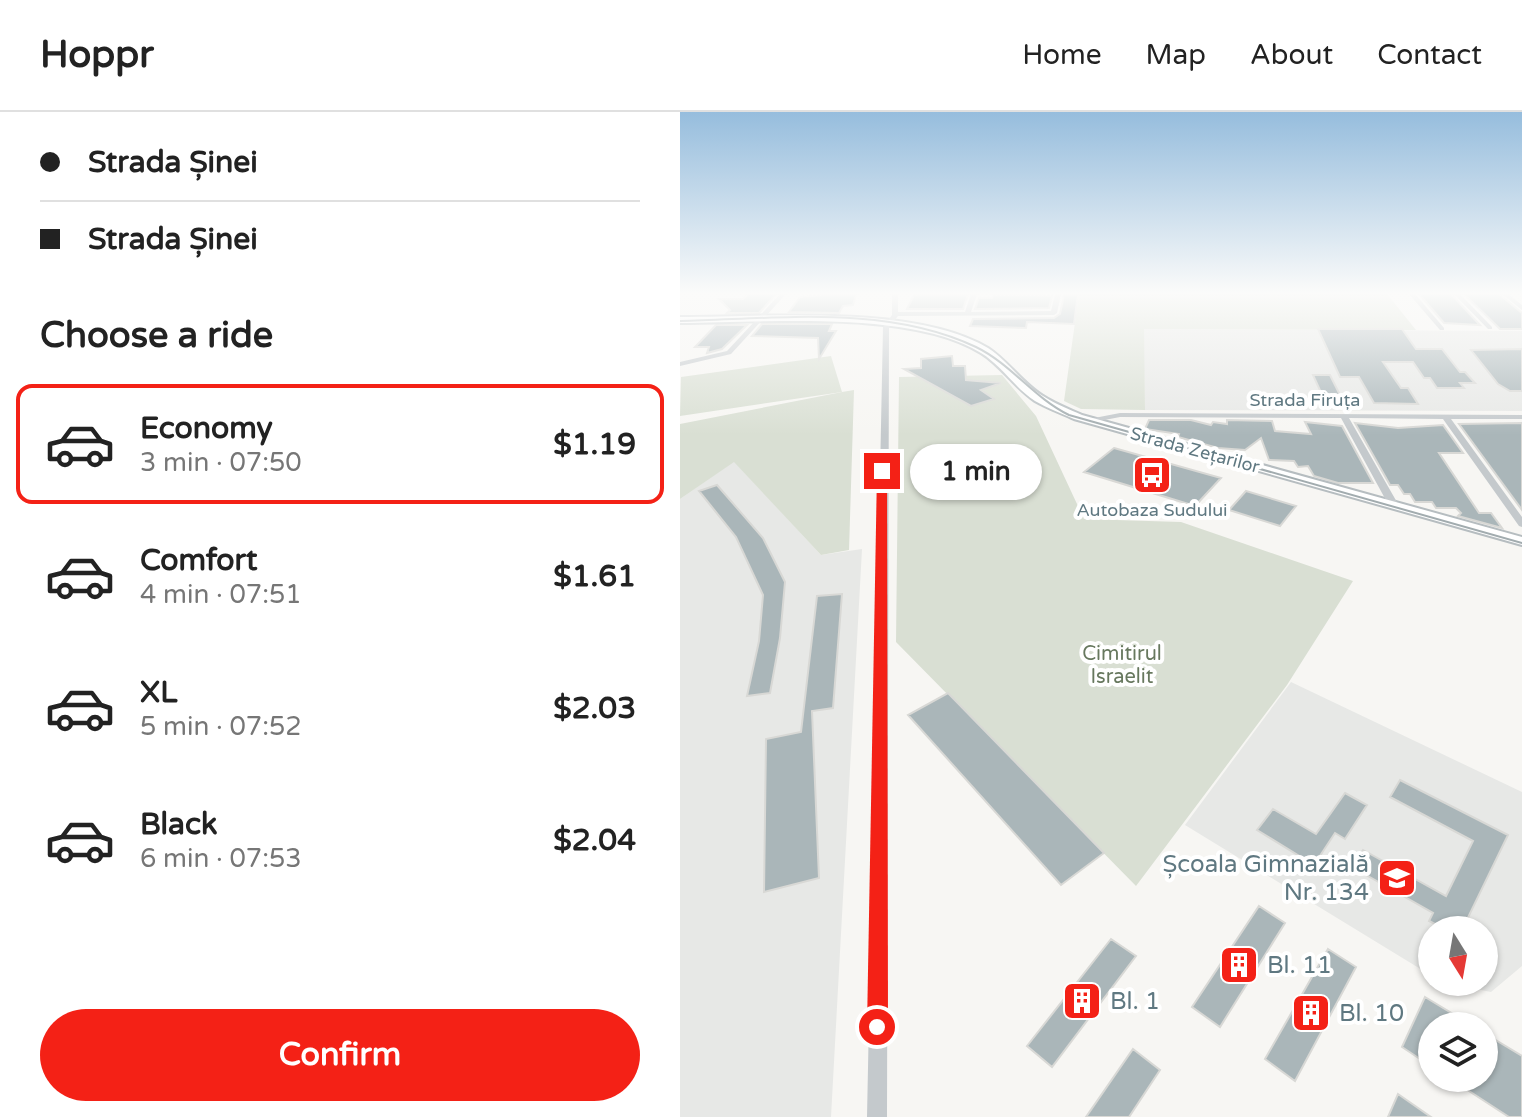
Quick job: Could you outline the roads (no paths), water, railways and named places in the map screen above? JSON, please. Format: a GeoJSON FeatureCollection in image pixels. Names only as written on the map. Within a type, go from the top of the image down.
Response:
{"type":"FeatureCollection","features":[{"type":"Feature","properties":{"kind":"main road","name":"Strada Zețarilor"},"geometry":{"type":"LineString","coordinates":[[963,341],[993,356],[1038,398],[1089,421],[1522,541]]}},
{"type":"Feature","properties":{"kind":"street"},"geometry":{"type":"LineString","coordinates":[[680,364],[726,355],[739,341]]}},
{"type":"Feature","properties":{"kind":"street"},"geometry":{"type":"LineString","coordinates":[[877,1117],[882,471],[891,341]]}},
{"type":"Feature","properties":{"kind":"street","name":"Strada Firuța"},"geometry":{"type":"LineString","coordinates":[[1089,421],[1120,415],[1522,417]]}},
{"type":"Feature","properties":{"kind":"street"},"geometry":{"type":"LineString","coordinates":[[1344,417],[1393,504]]}},
{"type":"Feature","properties":{"kind":"street"},"geometry":{"type":"LineString","coordinates":[[1446,417],[1522,524]]}},
{"type":"Feature","properties":{"kind":"tram line"},"geometry":{"type":"LineString","coordinates":[[961,341],[989,354],[1045,400],[1069,415],[1522,543]]}},
{"type":"Feature","properties":{"kind":"place","name":"Autobaza Sudului"},"geometry":{"type":"Point","coordinates":[1152,475]}},
{"type":"Feature","properties":{"kind":"place","name":"Școala Gimnazială Nr. 134"},"geometry":{"type":"Point","coordinates":[1397,878]}},
{"type":"Feature","properties":{"kind":"place","name":"Bl. 11"},"geometry":{"type":"Point","coordinates":[1239,965]}},
{"type":"Feature","properties":{"kind":"place","name":"Bl. 1"},"geometry":{"type":"Point","coordinates":[1082,1001]}},
{"type":"Feature","properties":{"kind":"place","name":"Bl. 10"},"geometry":{"type":"Point","coordinates":[1311,1013]}},
{"type":"Feature","properties":{"kind":"park label","name":"Cimitirul Israelit"},"geometry":{"type":"Point","coordinates":[1122,666]}}]}
